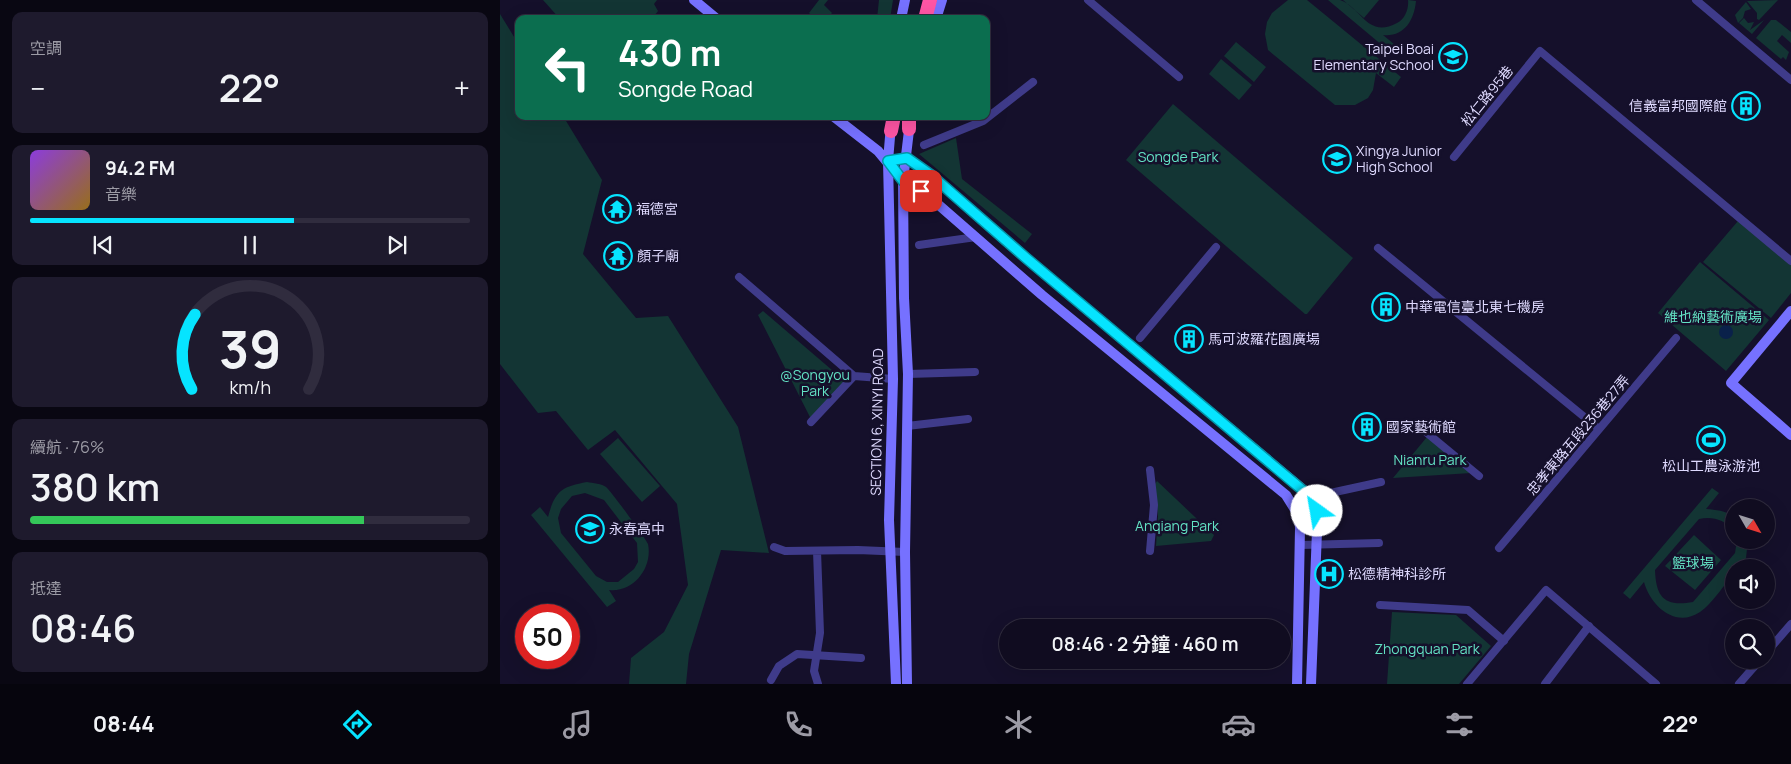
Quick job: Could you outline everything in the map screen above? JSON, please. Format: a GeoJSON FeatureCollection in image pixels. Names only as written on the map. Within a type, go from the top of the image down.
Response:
{"type":"FeatureCollection","features":[{"type":"Feature","properties":{"kind":"highway"},"geometry":{"type":"LineString","coordinates":[[916,15],[920,0]]}},
{"type":"Feature","properties":{"kind":"highway"},"geometry":{"type":"LineString","coordinates":[[926,15],[930,0]]}},
{"type":"Feature","properties":{"kind":"highway"},"geometry":{"type":"LineString","coordinates":[[891,131],[892,120]]}},
{"type":"Feature","properties":{"kind":"main road"},"geometry":{"type":"LineString","coordinates":[[694,0],[712,15]]}},
{"type":"Feature","properties":{"kind":"main road"},"geometry":{"type":"LineString","coordinates":[[902,15],[905,0]]}},
{"type":"Feature","properties":{"kind":"main road"},"geometry":{"type":"LineString","coordinates":[[937,15],[942,0]]}},
{"type":"Feature","properties":{"kind":"main road"},"geometry":{"type":"LineString","coordinates":[[838,120],[888,161],[903,181],[924,193],[1286,495],[1300,516],[1301,545],[1297,684]]}},
{"type":"Feature","properties":{"kind":"main road","name":"SECTION 6, XINYI ROAD"},"geometry":{"type":"LineString","coordinates":[[907,684],[905,552],[908,374],[904,298],[903,181],[910,121]]}},
{"type":"Feature","properties":{"kind":"main road","name":"SECTION 6, XINYI ROAD"},"geometry":{"type":"LineString","coordinates":[[891,131],[888,161],[893,379],[890,550],[896,684]]}},
{"type":"Feature","properties":{"kind":"main road"},"geometry":{"type":"LineString","coordinates":[[888,161],[907,158],[931,175],[1026,258],[1312,498],[1317,511],[1311,684]]}},
{"type":"Feature","properties":{"kind":"main road"},"geometry":{"type":"LineString","coordinates":[[1791,311],[1731,383],[1791,435]]}},
{"type":"Feature","properties":{"kind":"street"},"geometry":{"type":"LineString","coordinates":[[1088,0],[1179,78]]}},
{"type":"Feature","properties":{"kind":"street"},"geometry":{"type":"LineString","coordinates":[[1696,0],[1791,80]]}},
{"type":"Feature","properties":{"kind":"street","name":"松仁路95巷"},"geometry":{"type":"LineString","coordinates":[[1454,157],[1540,51],[1791,260]]}},
{"type":"Feature","properties":{"kind":"street"},"geometry":{"type":"LineString","coordinates":[[990,116],[1033,82]]}},
{"type":"Feature","properties":{"kind":"street"},"geometry":{"type":"LineString","coordinates":[[924,145],[984,120]]}},
{"type":"Feature","properties":{"kind":"street"},"geometry":{"type":"LineString","coordinates":[[919,245],[976,237]]}},
{"type":"Feature","properties":{"kind":"street"},"geometry":{"type":"LineString","coordinates":[[1140,338],[1216,248]]}},
{"type":"Feature","properties":{"kind":"street"},"geometry":{"type":"LineString","coordinates":[[1378,248],[1599,429]]}},
{"type":"Feature","properties":{"kind":"street"},"geometry":{"type":"LineString","coordinates":[[739,277],[854,376],[893,379]]}},
{"type":"Feature","properties":{"kind":"street","name":"忠孝東路五段236巷27弄"},"geometry":{"type":"LineString","coordinates":[[1499,548],[1676,338]]}},
{"type":"Feature","properties":{"kind":"street"},"geometry":{"type":"LineString","coordinates":[[908,374],[975,372]]}},
{"type":"Feature","properties":{"kind":"street"},"geometry":{"type":"LineString","coordinates":[[811,422],[854,376]]}},
{"type":"Feature","properties":{"kind":"street"},"geometry":{"type":"LineString","coordinates":[[907,426],[968,419]]}},
{"type":"Feature","properties":{"kind":"street"},"geometry":{"type":"LineString","coordinates":[[1428,433],[1479,476]]}},
{"type":"Feature","properties":{"kind":"street"},"geometry":{"type":"LineString","coordinates":[[1150,470],[1154,505],[1150,551]]}},
{"type":"Feature","properties":{"kind":"street"},"geometry":{"type":"LineString","coordinates":[[1312,498],[1381,482]]}},
{"type":"Feature","properties":{"kind":"street"},"geometry":{"type":"LineString","coordinates":[[1301,545],[1379,543]]}},
{"type":"Feature","properties":{"kind":"street"},"geometry":{"type":"LineString","coordinates":[[774,547],[785,552],[890,550],[905,552]]}},
{"type":"Feature","properties":{"kind":"street"},"geometry":{"type":"LineString","coordinates":[[817,551],[820,633],[814,672],[818,684]]}},
{"type":"Feature","properties":{"kind":"street"},"geometry":{"type":"LineString","coordinates":[[1467,684],[1546,590],[1656,684]]}},
{"type":"Feature","properties":{"kind":"street"},"geometry":{"type":"LineString","coordinates":[[1380,605],[1468,610],[1504,641]]}},
{"type":"Feature","properties":{"kind":"street"},"geometry":{"type":"LineString","coordinates":[[1775,643],[1791,624]]}},
{"type":"Feature","properties":{"kind":"street"},"geometry":{"type":"LineString","coordinates":[[1545,684],[1589,626]]}},
{"type":"Feature","properties":{"kind":"street"},"geometry":{"type":"LineString","coordinates":[[771,680],[780,666],[797,654],[861,658]]}},
{"type":"Feature","properties":{"kind":"street"},"geometry":{"type":"LineString","coordinates":[[1740,684],[1752,669]]}},
{"type":"Feature","properties":{"kind":"green space"},"geometry":{"type":"Polygon","coordinates":[[[543,0],[657,0],[654,4],[658,11],[655,15],[556,15],[543,0]]]}},
{"type":"Feature","properties":{"kind":"green space"},"geometry":{"type":"Polygon","coordinates":[[[819,0],[828,0],[824,5],[832,13],[830,15],[811,15],[809,13],[819,0]]]}},
{"type":"Feature","properties":{"kind":"green space"},"geometry":{"type":"Polygon","coordinates":[[[879,0],[893,0],[891,15],[877,15],[879,0]]]}},
{"type":"Feature","properties":{"kind":"green space"},"geometry":{"type":"Polygon","coordinates":[[[1288,0],[1307,0],[1401,77],[1394,87],[1376,73],[1373,90],[1368,98],[1355,105],[1335,105],[1268,50],[1265,34],[1267,22],[1272,13],[1288,0]]]}},
{"type":"Feature","properties":{"kind":"green space"},"geometry":{"type":"Polygon","coordinates":[[[1328,0],[1340,0],[1354,9],[1371,25],[1378,27],[1387,27],[1400,21],[1406,13],[1408,0],[1416,1],[1413,15],[1407,26],[1397,33],[1383,35],[1400,49],[1395,56],[1328,0]]]}},
{"type":"Feature","properties":{"kind":"green space"},"geometry":{"type":"Polygon","coordinates":[[[1343,0],[1379,0],[1364,18],[1343,0]]]}},
{"type":"Feature","properties":{"kind":"green space"},"geometry":{"type":"Polygon","coordinates":[[[1778,0],[1759,20],[1757,19],[1757,13],[1747,1],[1778,0]]]}},
{"type":"Feature","properties":{"kind":"green space"},"geometry":{"type":"Polygon","coordinates":[[[1746,2],[1751,9],[1745,11],[1743,18],[1738,23],[1735,15],[1746,2]]]}},
{"type":"Feature","properties":{"kind":"green space"},"geometry":{"type":"Polygon","coordinates":[[[500,14],[515,38],[515,120],[565,120],[602,180],[583,254],[636,318],[668,316],[738,427],[769,553],[721,550],[689,654],[686,684],[629,684],[631,658],[664,632],[688,585],[677,504],[615,430],[588,450],[556,411],[538,413],[500,364],[500,14]]]}},
{"type":"Feature","properties":{"kind":"green space"},"geometry":{"type":"Polygon","coordinates":[[[1744,18],[1748,23],[1754,22],[1750,30],[1764,20],[1752,34],[1739,23],[1744,18]]]}},
{"type":"Feature","properties":{"kind":"green space"},"geometry":{"type":"Polygon","coordinates":[[[1771,20],[1776,20],[1791,32],[1791,43],[1782,35],[1777,41],[1789,52],[1786,60],[1783,57],[1781,59],[1756,38],[1771,20]]]}},
{"type":"Feature","properties":{"kind":"green space"},"geometry":{"type":"Polygon","coordinates":[[[1236,42],[1266,67],[1254,82],[1224,56],[1236,42]]]}},
{"type":"Feature","properties":{"kind":"green space"},"geometry":{"type":"Polygon","coordinates":[[[1221,59],[1252,85],[1239,100],[1209,74],[1221,59]]]}},
{"type":"Feature","properties":{"kind":"green space","name":"Songde Park"},"geometry":{"type":"Polygon","coordinates":[[[1173,104],[1353,258],[1307,314],[1126,160],[1173,104]]]}},
{"type":"Feature","properties":{"kind":"green space"},"geometry":{"type":"Polygon","coordinates":[[[956,138],[962,179],[1032,234],[1025,243],[919,154],[956,138]]]}},
{"type":"Feature","properties":{"kind":"green space"},"geometry":{"type":"Polygon","coordinates":[[[1738,221],[1791,265],[1791,293],[1771,318],[1703,262],[1738,221]]]}},
{"type":"Feature","properties":{"kind":"green space","name":"維也納藝術廣場"},"geometry":{"type":"Polygon","coordinates":[[[1700,262],[1769,320],[1726,371],[1658,313],[1700,262]]]}},
{"type":"Feature","properties":{"kind":"green space","name":"@Songyou Park"},"geometry":{"type":"Polygon","coordinates":[[[763,311],[846,382],[812,421],[758,315],[763,311]]]}},
{"type":"Feature","properties":{"kind":"green space","name":"Nianru Park"},"geometry":{"type":"Polygon","coordinates":[[[1427,437],[1471,473],[1393,478],[1427,437]]]}},
{"type":"Feature","properties":{"kind":"green space"},"geometry":{"type":"Polygon","coordinates":[[[618,438],[660,486],[642,502],[600,454],[618,438]]]}},
{"type":"Feature","properties":{"kind":"green space","name":"Anqiang Park"},"geometry":{"type":"Polygon","coordinates":[[[1157,481],[1214,535],[1211,541],[1156,546],[1158,516],[1155,484],[1157,481]]]}},
{"type":"Feature","properties":{"kind":"green space"},"geometry":{"type":"Polygon","coordinates":[[[587,482],[606,487],[648,544],[649,553],[644,570],[633,583],[626,587],[618,590],[609,590],[616,601],[607,607],[531,515],[540,507],[548,517],[553,501],[560,492],[565,488],[587,482]],[[585,493],[572,496],[561,509],[558,518],[561,533],[596,576],[607,582],[618,582],[634,569],[638,562],[637,543],[604,500],[585,493]]]}},
{"type":"Feature","properties":{"kind":"green space"},"geometry":{"type":"Polygon","coordinates":[[[1712,488],[1719,493],[1706,509],[1725,512],[1725,524],[1709,518],[1699,519],[1655,570],[1657,588],[1660,594],[1669,601],[1683,603],[1693,602],[1725,565],[1725,585],[1709,604],[1691,617],[1682,618],[1665,612],[1658,606],[1647,591],[1644,582],[1630,599],[1623,593],[1712,488]]]}},
{"type":"Feature","properties":{"kind":"green space","name":"籃球場"},"geometry":{"type":"Polygon","coordinates":[[[1694,535],[1721,560],[1695,590],[1665,566],[1694,535]]]}},
{"type":"Feature","properties":{"kind":"green space"},"geometry":{"type":"Polygon","coordinates":[[[1736,549],[1747,549],[1746,558],[1730,559],[1736,549]]]}},
{"type":"Feature","properties":{"kind":"green space","name":"Zhongquan Park"},"geometry":{"type":"Polygon","coordinates":[[[1392,612],[1456,615],[1491,646],[1459,684],[1387,684],[1392,612]]]}},
{"type":"Feature","properties":{"kind":"water"},"geometry":{"type":"Polygon","coordinates":[[[1726,325],[1731,327],[1733,332],[1731,337],[1726,339],[1721,337],[1719,332],[1721,327],[1726,325]]]}},
{"type":"Feature","properties":{"kind":"place","name":"Taipei Boai Elementary School"},"geometry":{"type":"Point","coordinates":[1453,57]}},
{"type":"Feature","properties":{"kind":"place","name":"信義富邦國際館"},"geometry":{"type":"Point","coordinates":[1746,106]}},
{"type":"Feature","properties":{"kind":"place","name":"Xingya Junior High School"},"geometry":{"type":"Point","coordinates":[1337,159]}},
{"type":"Feature","properties":{"kind":"place","name":"福德宮"},"geometry":{"type":"Point","coordinates":[617,209]}},
{"type":"Feature","properties":{"kind":"place","name":"顏子廟"},"geometry":{"type":"Point","coordinates":[618,256]}},
{"type":"Feature","properties":{"kind":"place","name":"中華電信臺北東七機房"},"geometry":{"type":"Point","coordinates":[1386,307]}},
{"type":"Feature","properties":{"kind":"place","name":"馬可波羅花園廣場"},"geometry":{"type":"Point","coordinates":[1189,339]}},
{"type":"Feature","properties":{"kind":"place","name":"國家藝術館"},"geometry":{"type":"Point","coordinates":[1367,427]}},
{"type":"Feature","properties":{"kind":"place","name":"松山工農泳游池"},"geometry":{"type":"Point","coordinates":[1711,440]}},
{"type":"Feature","properties":{"kind":"place","name":"永春高中"},"geometry":{"type":"Point","coordinates":[590,529]}},
{"type":"Feature","properties":{"kind":"place","name":"松德精神科診所"},"geometry":{"type":"Point","coordinates":[1329,574]}},
{"type":"Feature","properties":{"kind":"route"},"geometry":{"type":"LineString","coordinates":[[921,191],[903,181],[888,161],[907,158],[931,175],[1026,258],[1312,498],[1317,511]]}}]}
